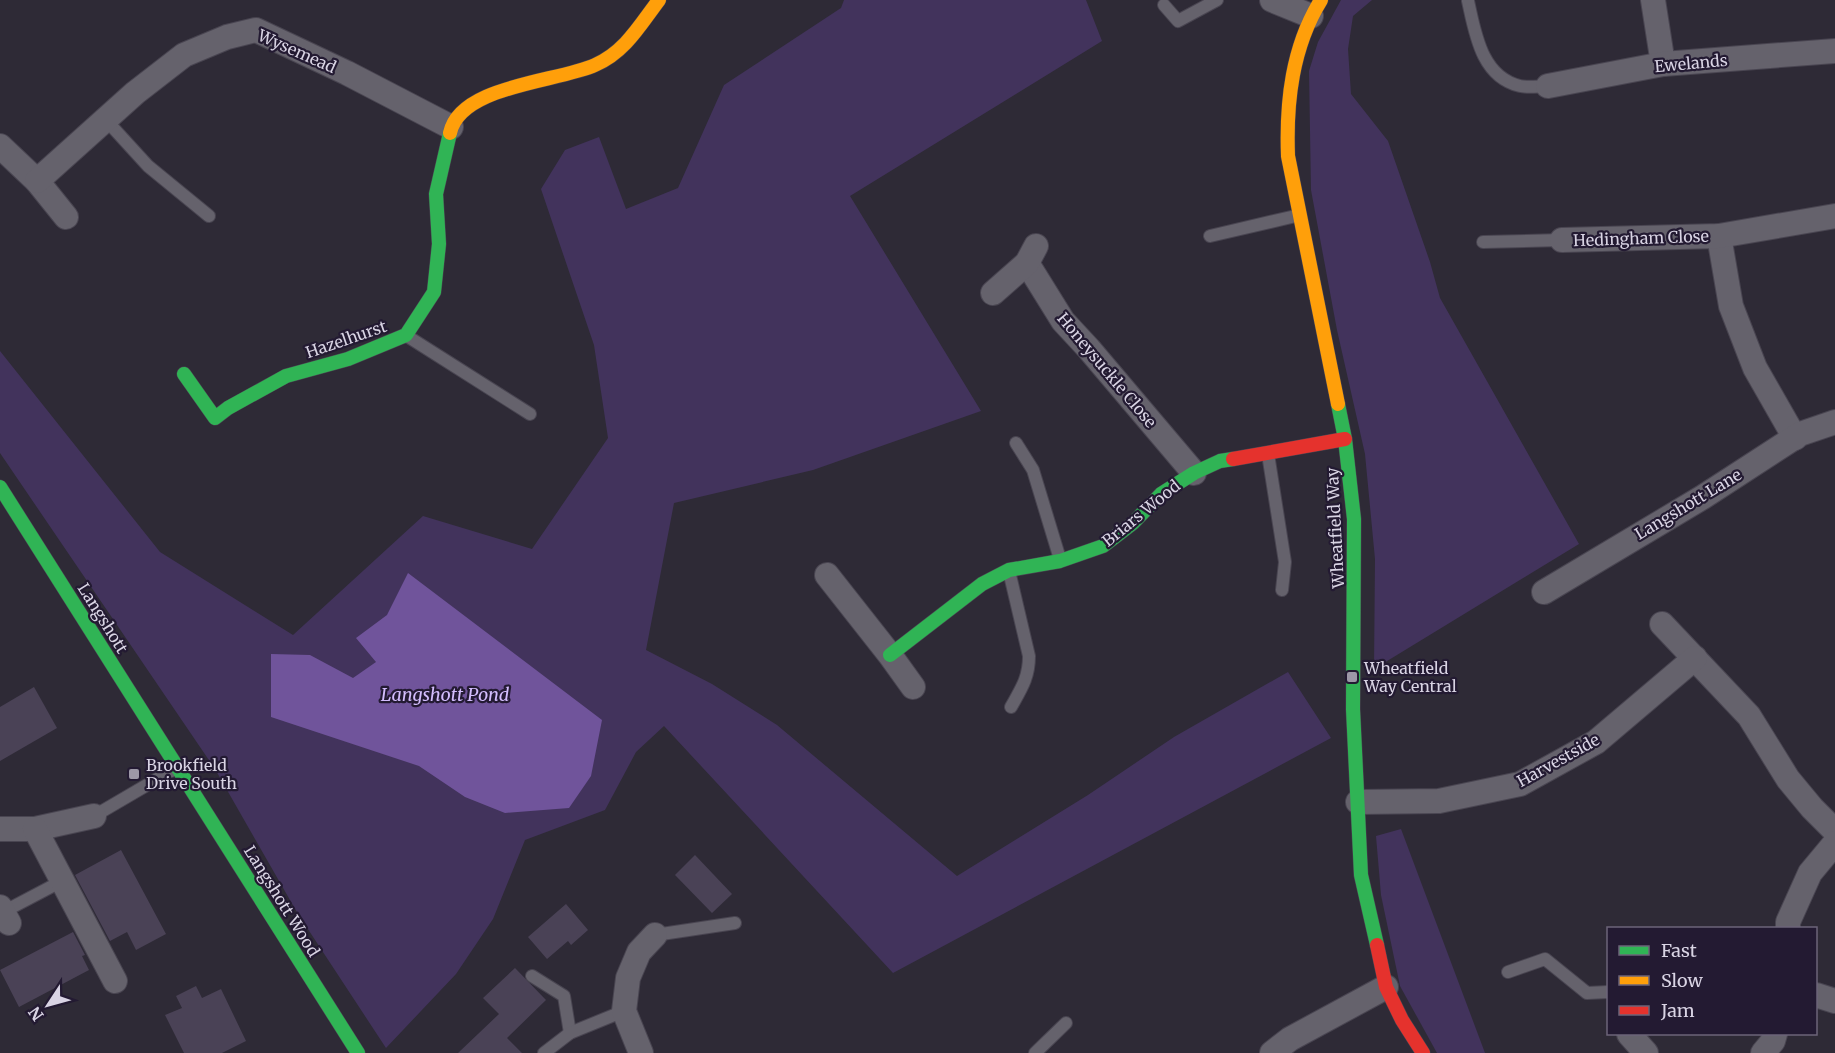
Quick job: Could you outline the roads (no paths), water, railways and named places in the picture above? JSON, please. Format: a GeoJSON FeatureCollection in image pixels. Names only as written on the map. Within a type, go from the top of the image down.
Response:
{"type":"FeatureCollection","features":[{"type":"Feature","properties":{"kind":"street"},"geometry":{"type":"LineString","coordinates":[[451,127],[465,110],[491,94],[526,83],[564,76],[596,65],[622,50],[659,0]]}},
{"type":"Feature","properties":{"kind":"street"},"geometry":{"type":"LineString","coordinates":[[1272,0],[1316,8]]}},
{"type":"Feature","properties":{"kind":"street"},"geometry":{"type":"LineString","coordinates":[[1653,0],[1663,64]]}},
{"type":"Feature","properties":{"kind":"street","name":"Wheatfield Way"},"geometry":{"type":"LineString","coordinates":[[1316,8],[1296,59],[1291,79],[1287,120],[1288,156],[1345,439],[1354,519],[1353,709],[1361,875],[1386,987],[1402,1020],[1423,1053]]}},
{"type":"Feature","properties":{"kind":"street","name":"Wysemead"},"geometry":{"type":"LineString","coordinates":[[37,181],[135,93],[184,55],[227,37],[256,30],[347,73],[451,127]]}},
{"type":"Feature","properties":{"kind":"street","name":"Ewelands"},"geometry":{"type":"LineString","coordinates":[[1548,86],[1663,64],[1835,51]]}},
{"type":"Feature","properties":{"kind":"street","name":"Hazelhurst"},"geometry":{"type":"LineString","coordinates":[[184,374],[215,418],[228,408],[286,376],[348,358],[406,335],[434,292],[439,243],[436,194],[451,127]]}},
{"type":"Feature","properties":{"kind":"street"},"geometry":{"type":"LineString","coordinates":[[0,146],[37,181],[66,218]]}},
{"type":"Feature","properties":{"kind":"street","name":"Hedingham Close"},"geometry":{"type":"LineString","coordinates":[[1562,240],[1719,236],[1835,216]]}},
{"type":"Feature","properties":{"kind":"street","name":"Hedingham Close"},"geometry":{"type":"LineString","coordinates":[[1719,236],[1731,306],[1755,368],[1795,438]]}},
{"type":"Feature","properties":{"kind":"street","name":"Honeysuckle Close"},"geometry":{"type":"LineString","coordinates":[[993,293],[1032,255],[1063,321],[1194,473]]}},
{"type":"Feature","properties":{"kind":"street","name":"Langshott Lane"},"geometry":{"type":"LineString","coordinates":[[1544,592],[1703,497],[1795,438],[1835,422]]}},
{"type":"Feature","properties":{"kind":"street","name":"Briars Wood"},"geometry":{"type":"LineString","coordinates":[[890,655],[982,584],[1009,570],[1060,561],[1103,546],[1133,523],[1161,494],[1194,473],[1220,461],[1345,439]]}},
{"type":"Feature","properties":{"kind":"street","name":"Langshott"},"geometry":{"type":"LineString","coordinates":[[0,488],[178,767]]}},
{"type":"Feature","properties":{"kind":"street"},"geometry":{"type":"LineString","coordinates":[[827,575],[913,687]]}},
{"type":"Feature","properties":{"kind":"street"},"geometry":{"type":"LineString","coordinates":[[1662,624],[1749,716],[1788,779],[1835,831]]}},
{"type":"Feature","properties":{"kind":"street","name":"Harvestside"},"geometry":{"type":"LineString","coordinates":[[1358,802],[1439,801],[1520,784],[1596,742],[1695,658]]}},
{"type":"Feature","properties":{"kind":"street","name":"Langshott Wood"},"geometry":{"type":"LineString","coordinates":[[178,767],[358,1053]]}},
{"type":"Feature","properties":{"kind":"street"},"geometry":{"type":"LineString","coordinates":[[0,829],[35,829],[94,816]]}},
{"type":"Feature","properties":{"kind":"street"},"geometry":{"type":"LineString","coordinates":[[35,829],[115,981]]}},
{"type":"Feature","properties":{"kind":"street"},"geometry":{"type":"LineString","coordinates":[[1788,927],[1788,922],[1810,873],[1835,843]]}},
{"type":"Feature","properties":{"kind":"street"},"geometry":{"type":"LineString","coordinates":[[641,1053],[624,1011],[628,978],[639,952],[655,935]]}},
{"type":"Feature","properties":{"kind":"street"},"geometry":{"type":"LineString","coordinates":[[1272,1053],[1290,1039],[1386,987]]}},
{"type":"Feature","properties":{"kind":"street"},"geometry":{"type":"LineString","coordinates":[[1817,996],[1835,1000]]}},
{"type":"Feature","properties":{"kind":"street"},"geometry":{"type":"LineString","coordinates":[[1630,1035],[1646,1053]]}},
{"type":"Feature","properties":{"kind":"street"},"geometry":{"type":"LineString","coordinates":[[1763,1053],[1773,1041],[1775,1035]]}},
{"type":"Feature","properties":{"kind":"lane"},"geometry":{"type":"LineString","coordinates":[[1164,5],[1178,21],[1216,0]]}},
{"type":"Feature","properties":{"kind":"lane"},"geometry":{"type":"LineString","coordinates":[[1468,1],[1478,44],[1486,61],[1504,79],[1520,87],[1548,86]]}},
{"type":"Feature","properties":{"kind":"lane"},"geometry":{"type":"LineString","coordinates":[[106,120],[148,166],[209,216]]}},
{"type":"Feature","properties":{"kind":"lane"},"geometry":{"type":"LineString","coordinates":[[1210,236],[1301,215]]}},
{"type":"Feature","properties":{"kind":"lane"},"geometry":{"type":"LineString","coordinates":[[1483,242],[1562,240]]}},
{"type":"Feature","properties":{"kind":"lane"},"geometry":{"type":"LineString","coordinates":[[406,335],[530,414]]}},
{"type":"Feature","properties":{"kind":"lane"},"geometry":{"type":"LineString","coordinates":[[1016,443],[1033,470],[1060,561]]}},
{"type":"Feature","properties":{"kind":"lane"},"geometry":{"type":"LineString","coordinates":[[1268,452],[1284,562],[1282,590]]}},
{"type":"Feature","properties":{"kind":"lane"},"geometry":{"type":"LineString","coordinates":[[1009,570],[1029,656],[1029,671],[1025,683],[1011,707]]}},
{"type":"Feature","properties":{"kind":"lane"},"geometry":{"type":"LineString","coordinates":[[94,816],[178,767]]}},
{"type":"Feature","properties":{"kind":"lane"},"geometry":{"type":"LineString","coordinates":[[4,914],[62,881]]}},
{"type":"Feature","properties":{"kind":"lane"},"geometry":{"type":"LineString","coordinates":[[655,935],[735,923]]}},
{"type":"Feature","properties":{"kind":"lane"},"geometry":{"type":"LineString","coordinates":[[1508,972],[1545,959],[1587,993],[1607,992]]}},
{"type":"Feature","properties":{"kind":"lane"},"geometry":{"type":"LineString","coordinates":[[532,976],[564,996],[570,1034]]}},
{"type":"Feature","properties":{"kind":"lane"},"geometry":{"type":"LineString","coordinates":[[544,1053],[570,1034],[624,1011]]}},
{"type":"Feature","properties":{"kind":"lane"},"geometry":{"type":"LineString","coordinates":[[1035,1053],[1066,1023]]}},
{"type":"Feature","properties":{"kind":"water","name":"Langshott Pond"},"geometry":{"type":"Polygon","coordinates":[[[408,573],[602,720],[591,776],[569,808],[505,813],[465,797],[419,766],[271,717],[271,654],[310,655],[353,678],[376,662],[356,638],[387,615],[408,573]]]}},
{"type":"Feature","properties":{"kind":"place","name":"Wheatfield Way Central"},"geometry":{"type":"Point","coordinates":[1352,677]}},
{"type":"Feature","properties":{"kind":"place","name":"Brookfield Drive South"},"geometry":{"type":"Point","coordinates":[134,774]}}]}
